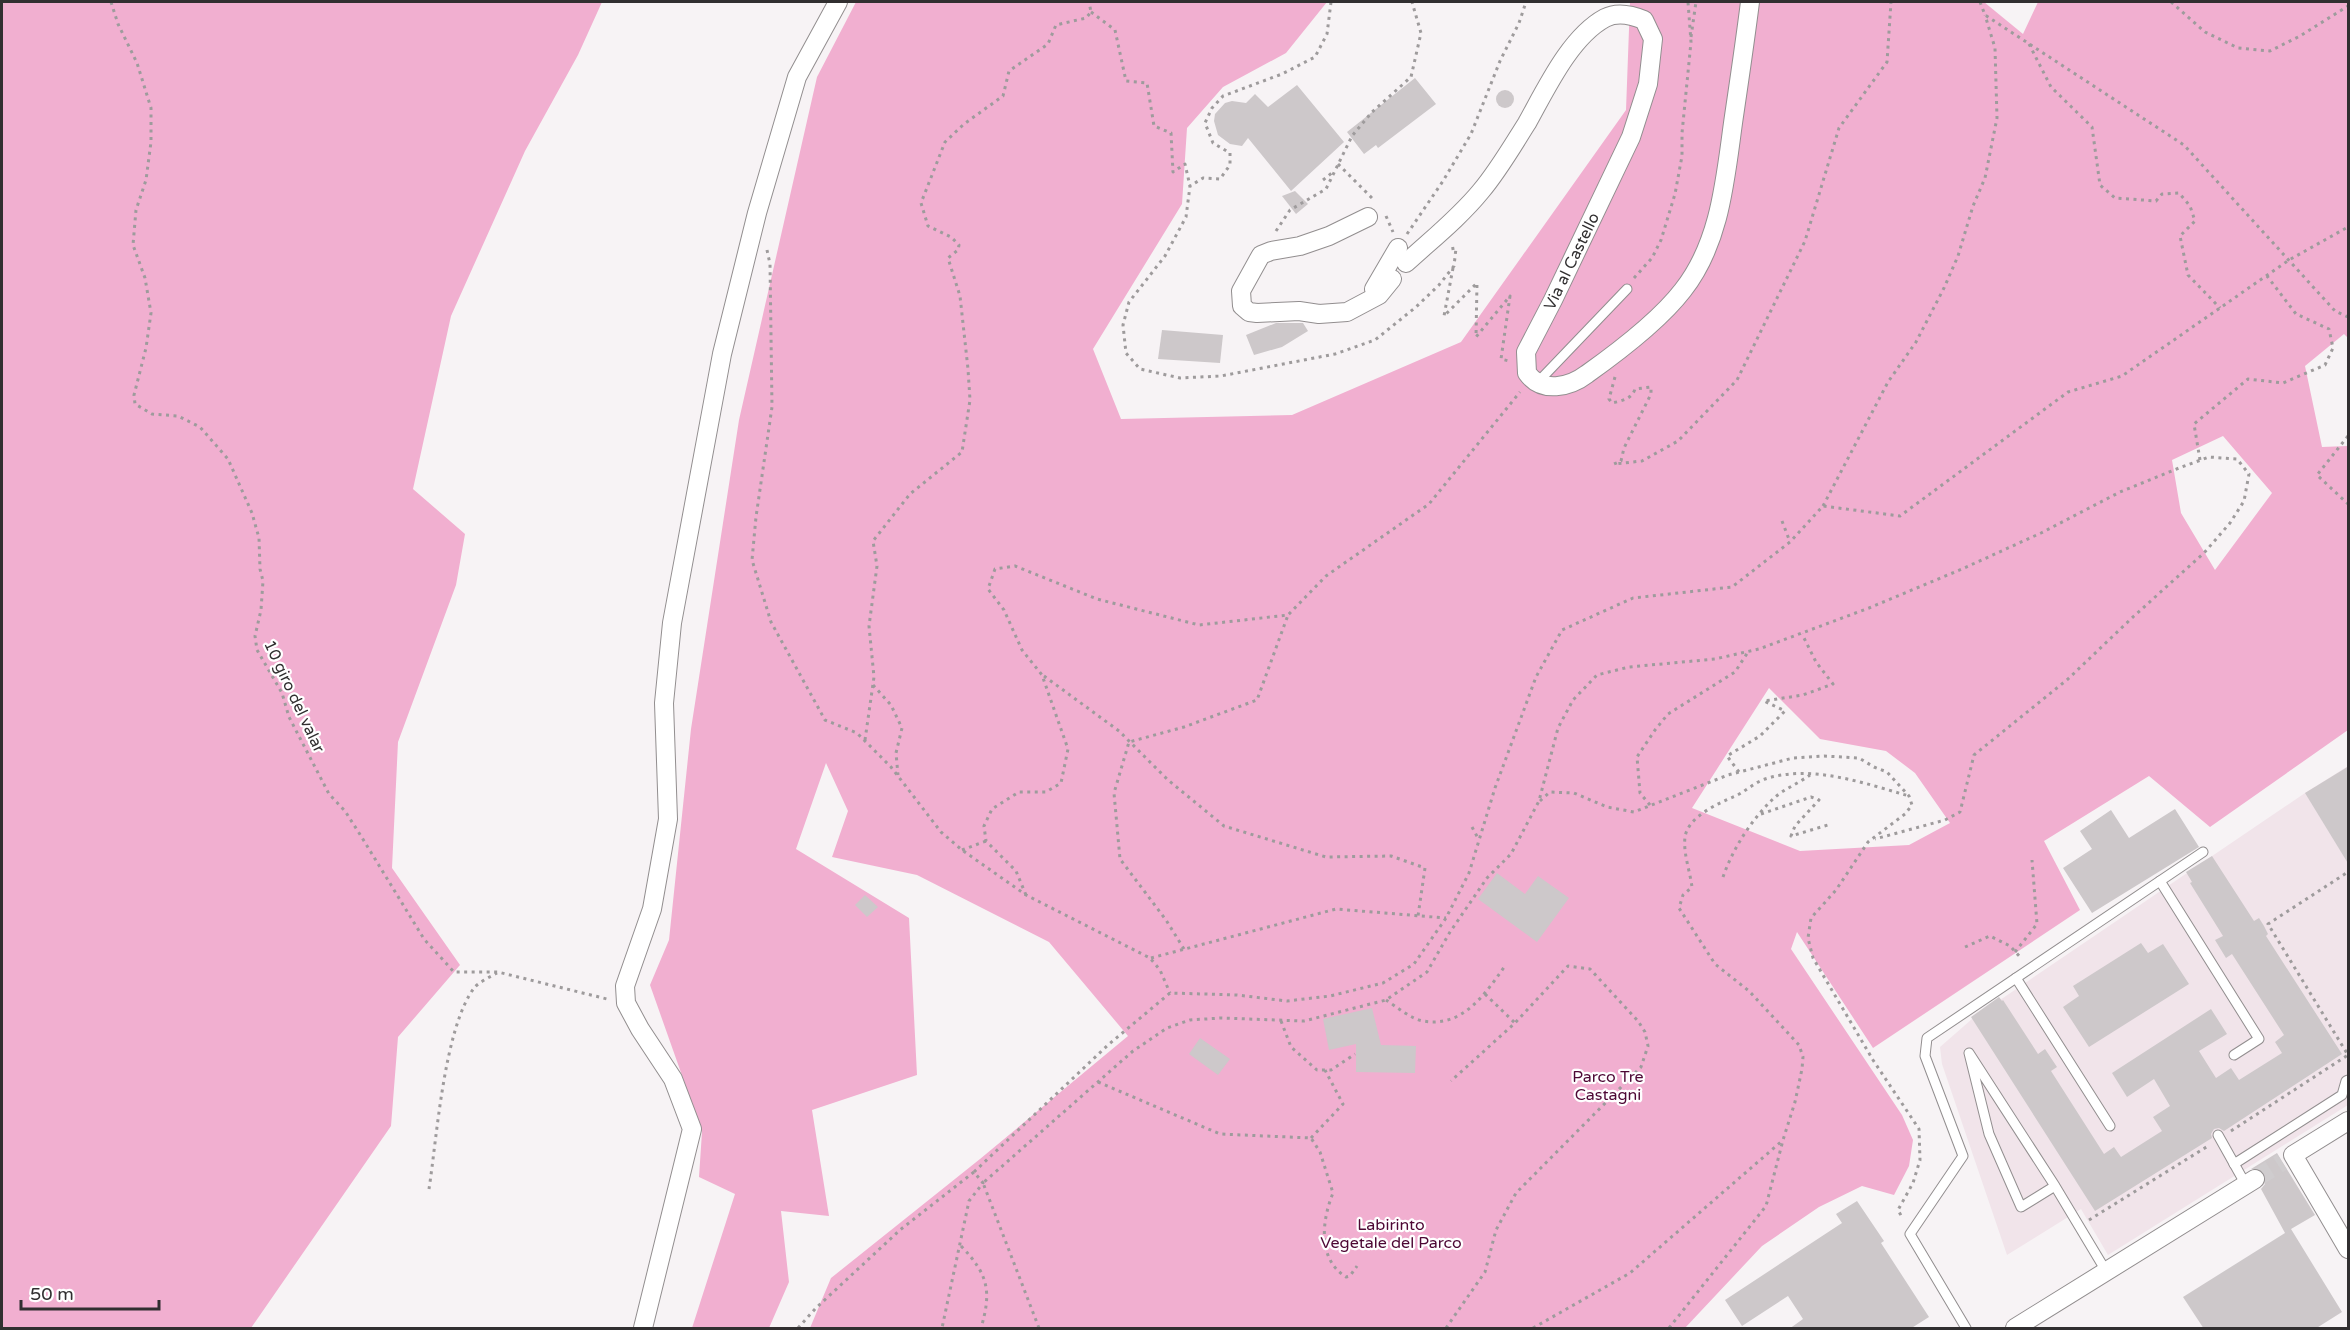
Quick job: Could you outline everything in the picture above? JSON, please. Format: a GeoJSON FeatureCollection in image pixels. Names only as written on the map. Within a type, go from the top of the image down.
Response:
{"type":"FeatureCollection","features":[{"type":"Feature","properties":{"kind":"street"},"geometry":{"type":"LineString","coordinates":[[643,1329],[692,1129],[673,1079],[626,1004],[625,986],[652,909],[668,819],[664,703],[672,623],[722,354],[757,213],[797,77],[838,2]]}},
{"type":"Feature","properties":{"kind":"street"},"geometry":{"type":"LineString","coordinates":[[1531,376],[1563,386],[1576,382],[1645,328],[1683,290],[1709,244],[1723,194],[1750,2]]}},
{"type":"Feature","properties":{"kind":"street","name":"Via al Castello"},"geometry":{"type":"LineString","coordinates":[[1402,256],[1451,222],[1482,190],[1525,126],[1556,71],[1584,34],[1606,17],[1620,14],[1632,15],[1644,20],[1653,39],[1648,84],[1631,137],[1526,352],[1531,376]]}},
{"type":"Feature","properties":{"kind":"street"},"geometry":{"type":"LineString","coordinates":[[1368,217],[1329,236],[1300,246],[1261,255],[1240,296],[1242,306],[1249,312],[1299,311],[1319,314],[1347,312],[1379,295],[1392,279]]}},
{"type":"Feature","properties":{"kind":"street"},"geometry":{"type":"LineString","coordinates":[[1368,301],[1402,256]]}},
{"type":"Feature","properties":{"kind":"street"},"geometry":{"type":"LineString","coordinates":[[2349,1122],[2288,1159],[2349,1249]]}},
{"type":"Feature","properties":{"kind":"street"},"geometry":{"type":"LineString","coordinates":[[2015,1329],[2251,1182]]}},
{"type":"Feature","properties":{"kind":"lane"},"geometry":{"type":"LineString","coordinates":[[1531,376],[1627,289]]}},
{"type":"Feature","properties":{"kind":"lane"},"geometry":{"type":"LineString","coordinates":[[1966,1329],[1910,1234],[1963,1156],[1925,1056],[1927,1038],[2203,852]]}},
{"type":"Feature","properties":{"kind":"lane"},"geometry":{"type":"LineString","coordinates":[[2160,880],[2259,1039],[2234,1055]]}},
{"type":"Feature","properties":{"kind":"lane"},"geometry":{"type":"LineString","coordinates":[[2016,978],[2110,1126]]}},
{"type":"Feature","properties":{"kind":"lane"},"geometry":{"type":"LineString","coordinates":[[2055,1186],[2021,1207],[1989,1134],[1969,1053],[2055,1186],[2106,1271]]}},
{"type":"Feature","properties":{"kind":"lane"},"geometry":{"type":"LineString","coordinates":[[2234,1164],[2343,1095],[2346,1081],[2349,1080]]}},
{"type":"Feature","properties":{"kind":"lane"},"geometry":{"type":"LineString","coordinates":[[2218,1135],[2234,1164],[2251,1182]]}},
{"type":"Feature","properties":{"kind":"path","name":"10 giro del valar"},"geometry":{"type":"LineString","coordinates":[[111,2],[118,24],[137,63],[151,108],[151,142],[146,180],[136,210],[133,245],[146,278],[151,313],[146,348],[134,395],[135,404],[152,414],[178,416],[200,427],[228,459],[252,513],[259,538],[260,569],[263,581],[261,610],[255,636],[257,650],[282,693],[289,717],[325,787],[361,836],[424,939],[454,972],[498,972],[626,1004]]}},
{"type":"Feature","properties":{"kind":"path"},"geometry":{"type":"LineString","coordinates":[[1089,2],[1091,12],[1115,30],[1126,81],[1147,83],[1154,126],[1171,134],[1173,172],[1185,164],[1190,186]]}},
{"type":"Feature","properties":{"kind":"path"},"geometry":{"type":"LineString","coordinates":[[1261,255],[1290,210],[1326,189],[1359,128],[1372,112],[1411,77],[1421,33],[1412,2]]}},
{"type":"Feature","properties":{"kind":"path"},"geometry":{"type":"LineString","coordinates":[[1402,256],[1471,134],[1526,2]]}},
{"type":"Feature","properties":{"kind":"path"},"geometry":{"type":"LineString","coordinates":[[1688,2],[1691,42]]}},
{"type":"Feature","properties":{"kind":"path"},"geometry":{"type":"LineString","coordinates":[[1627,289],[1652,258],[1669,219],[1682,156],[1682,133],[1696,2]]}},
{"type":"Feature","properties":{"kind":"path"},"geometry":{"type":"LineString","coordinates":[[1617,371],[1609,399],[1612,404],[1626,399],[1633,394],[1635,389],[1651,387],[1651,394],[1624,448],[1621,460],[1614,464],[1642,461],[1678,441],[1737,380],[1805,241],[1839,128],[1887,62],[1891,2]]}},
{"type":"Feature","properties":{"kind":"path"},"geometry":{"type":"LineString","coordinates":[[798,1329],[816,1308],[900,1230],[974,1172],[1108,1046],[1170,993],[1237,995],[1287,1001],[1330,996],[1383,983],[1414,964],[1446,918],[1469,873],[1495,788],[1536,677],[1562,630],[1633,598],[1732,587],[1790,542],[1823,506],[1888,382],[1916,342],[1944,288],[1958,256],[1973,206],[1985,178],[1997,118],[1995,48],[1980,2]]}},
{"type":"Feature","properties":{"kind":"path"},"geometry":{"type":"LineString","coordinates":[[2171,2],[2205,32],[2238,48],[2270,51],[2300,36],[2349,6]]}},
{"type":"Feature","properties":{"kind":"path"},"geometry":{"type":"LineString","coordinates":[[865,741],[874,677],[869,626],[877,566],[873,542],[910,494],[962,452],[970,400],[960,296],[948,258],[958,250],[959,245],[951,237],[928,226],[921,203],[945,142],[964,124],[1004,96],[1010,72],[1048,44],[1056,25],[1086,18],[1091,12]]}},
{"type":"Feature","properties":{"kind":"path"},"geometry":{"type":"LineString","coordinates":[[1985,15],[2184,145],[2335,311],[2349,318]]}},
{"type":"Feature","properties":{"kind":"path"},"geometry":{"type":"LineString","coordinates":[[2028,43],[2050,87],[2091,127],[2100,185],[2115,198],[2156,201],[2162,194],[2179,193],[2190,206],[2195,221],[2180,236],[2188,275],[2220,308]]}},
{"type":"Feature","properties":{"kind":"path"},"geometry":{"type":"LineString","coordinates":[[1323,180],[1334,171]]}},
{"type":"Feature","properties":{"kind":"path"},"geometry":{"type":"LineString","coordinates":[[1823,506],[1900,516],[2068,392],[2122,376],[2289,260],[2349,227]]}},
{"type":"Feature","properties":{"kind":"path"},"geometry":{"type":"LineString","coordinates":[[765,244],[770,264],[772,407],[752,560],[771,622],[825,720],[857,733],[898,777],[941,832],[962,850],[1026,894],[1150,958],[1160,970],[1170,993]]}},
{"type":"Feature","properties":{"kind":"path"},"geometry":{"type":"LineString","coordinates":[[1129,742],[1184,727],[1257,700],[1288,615],[1326,576],[1429,504],[1531,376],[1501,359],[1509,296],[1476,337],[1477,283],[1444,316],[1454,266]]}},
{"type":"Feature","properties":{"kind":"path"},"geometry":{"type":"LineString","coordinates":[[2200,460],[2194,424],[2248,379],[2283,382],[2325,364],[2333,348],[2329,329],[2296,314],[2267,275]]}},
{"type":"Feature","properties":{"kind":"path"},"geometry":{"type":"LineString","coordinates":[[2349,436],[2317,475],[2349,504]]}},
{"type":"Feature","properties":{"kind":"path"},"geometry":{"type":"LineString","coordinates":[[942,1329],[969,1201],[983,1184],[1133,1051],[1167,1028],[1190,1020],[1221,1018],[1304,1021],[1386,1000],[1427,972],[1450,932],[1487,878],[1511,854],[1539,801],[1558,729],[1573,700],[1597,675],[1629,667],[1715,659],[1802,634],[1962,569],[2041,533],[2120,492],[2209,457],[2237,459],[2249,474],[2244,501],[2204,553],[2068,680],[1974,755],[1960,812],[1945,820],[1868,842],[1836,890],[1811,918],[1808,938],[1813,957],[1874,1060],[1919,1129],[1920,1160],[1913,1183],[1898,1210],[1910,1234]]}},
{"type":"Feature","properties":{"kind":"path"},"geometry":{"type":"LineString","coordinates":[[1782,521],[1790,542]]}},
{"type":"Feature","properties":{"kind":"path"},"geometry":{"type":"LineString","coordinates":[[1288,615],[1199,625],[1097,599],[1015,566],[995,569],[988,589],[1004,610],[1022,650],[1042,675],[1119,731],[1168,780],[1224,826],[1277,844],[1326,856],[1391,856],[1425,868],[1418,916]]}},
{"type":"Feature","properties":{"kind":"path"},"geometry":{"type":"LineString","coordinates":[[1739,772],[1727,756],[1760,736],[1785,711],[1764,701],[1803,695],[1833,684],[1816,662],[1802,634]]}},
{"type":"Feature","properties":{"kind":"path"},"geometry":{"type":"LineString","coordinates":[[1650,805],[1640,794],[1637,757],[1668,714],[1735,672],[1748,651]]}},
{"type":"Feature","properties":{"kind":"path"},"geometry":{"type":"LineString","coordinates":[[1026,894],[1016,871],[986,841],[984,826],[992,809],[1019,792],[1046,792],[1061,783],[1068,749],[1042,675]]}},
{"type":"Feature","properties":{"kind":"path"},"geometry":{"type":"LineString","coordinates":[[873,685],[891,705],[902,728],[896,753],[898,777]]}},
{"type":"Feature","properties":{"kind":"path"},"geometry":{"type":"LineString","coordinates":[[1129,742],[1114,793],[1120,859],[1166,920],[1184,950]]}},
{"type":"Feature","properties":{"kind":"path"},"geometry":{"type":"LineString","coordinates":[[1539,801],[1550,792],[1574,793],[1607,807],[1634,812],[1739,772],[1793,758],[1824,756],[1859,758],[1887,772],[1909,796],[1912,805],[1905,814],[1875,839]]}},
{"type":"Feature","properties":{"kind":"path"},"geometry":{"type":"LineString","coordinates":[[1669,1329],[1766,1206],[1795,1102],[1803,1057],[1799,1045],[1749,990],[1715,964],[1679,908],[1683,895],[1692,887],[1685,835],[1693,822],[1717,803],[1736,796],[1763,779],[1811,774],[1852,780],[1909,796]]}},
{"type":"Feature","properties":{"kind":"path"},"geometry":{"type":"LineString","coordinates":[[1723,877],[1729,859],[1776,796],[1811,774]]}},
{"type":"Feature","properties":{"kind":"path"},"geometry":{"type":"LineString","coordinates":[[1761,814],[1811,797],[1819,800],[1795,826],[1791,836],[1828,825]]}},
{"type":"Feature","properties":{"kind":"path"},"geometry":{"type":"LineString","coordinates":[[1472,826],[1479,840]]}},
{"type":"Feature","properties":{"kind":"path"},"geometry":{"type":"LineString","coordinates":[[962,850],[986,841]]}},
{"type":"Feature","properties":{"kind":"path"},"geometry":{"type":"LineString","coordinates":[[2015,952],[2037,924],[2032,860]]}},
{"type":"Feature","properties":{"kind":"path"},"geometry":{"type":"LineString","coordinates":[[1150,958],[1336,909],[1446,918]]}},
{"type":"Feature","properties":{"kind":"path"},"geometry":{"type":"LineString","coordinates":[[2264,926],[2268,924]]}},
{"type":"Feature","properties":{"kind":"path"},"geometry":{"type":"LineString","coordinates":[[1965,947],[1990,936],[2010,946],[2030,969]]}},
{"type":"Feature","properties":{"kind":"path"},"geometry":{"type":"LineString","coordinates":[[1386,1000],[1422,1021],[1447,1022],[1461,1015],[1485,994],[1505,966]]}},
{"type":"Feature","properties":{"kind":"path"},"geometry":{"type":"LineString","coordinates":[[1446,1329],[1485,1272],[1496,1230],[1516,1193],[1641,1067],[1646,1059],[1648,1046],[1645,1032],[1638,1021],[1590,969],[1568,966],[1515,1023],[1451,1082]]}},
{"type":"Feature","properties":{"kind":"path"},"geometry":{"type":"LineString","coordinates":[[429,1189],[444,1084],[457,1021],[475,986],[498,972]]}},
{"type":"Feature","properties":{"kind":"path"},"geometry":{"type":"LineString","coordinates":[[1485,994],[1515,1023]]}},
{"type":"Feature","properties":{"kind":"path"},"geometry":{"type":"LineString","coordinates":[[1281,1021],[1291,1047],[1317,1070],[1331,1070],[1355,1054]]}},
{"type":"Feature","properties":{"kind":"path"},"geometry":{"type":"LineString","coordinates":[[2326,1030],[2331,1026]]}},
{"type":"Feature","properties":{"kind":"path"},"geometry":{"type":"LineString","coordinates":[[1098,1082],[1220,1134],[1311,1138],[1343,1104],[1325,1070]]}},
{"type":"Feature","properties":{"kind":"path"},"geometry":{"type":"LineString","coordinates":[[1311,1138],[1320,1152],[1334,1193],[1327,1208],[1325,1228],[1327,1255],[1337,1271],[1346,1277],[1350,1276],[1357,1266]]}},
{"type":"Feature","properties":{"kind":"path"},"geometry":{"type":"LineString","coordinates":[[1533,1329],[1630,1273],[1783,1140]]}},
{"type":"Feature","properties":{"kind":"path"},"geometry":{"type":"LineString","coordinates":[[974,1172],[983,1184],[1039,1329]]}},
{"type":"Feature","properties":{"kind":"path"},"geometry":{"type":"LineString","coordinates":[[961,1246],[975,1260],[985,1281],[988,1295],[981,1329]]}},
{"type":"Feature","properties":{"kind":"shaded area"},"geometry":{"type":"Polygon","coordinates":[[[2348,766],[2348,1105],[2108,1255],[2081,1209],[2007,1255],[1942,1064],[1940,1047],[1972,1019],[2348,766]]]}},
{"type":"Feature","properties":{"kind":"green space"},"geometry":{"type":"Polygon","coordinates":[[[2,2],[602,2],[578,55],[525,151],[451,316],[413,489],[465,534],[456,585],[398,742],[392,868],[460,965],[398,1037],[391,1126],[251,1328],[2,1328],[2,2]]]}},
{"type":"Feature","properties":{"kind":"green space"},"geometry":{"type":"Polygon","coordinates":[[[856,2],[1327,2],[1286,53],[1223,87],[1187,128],[1182,204],[1093,349],[1121,419],[1292,415],[1461,342],[1626,110],[1630,2],[1984,2],[2023,34],[2038,2],[2348,2],[2348,338],[2344,334],[2305,366],[2322,447],[2348,446],[2348,730],[2210,827],[2149,776],[2044,841],[2080,910],[1873,1048],[1797,932],[1791,949],[1902,1115],[1913,1140],[1909,1166],[1894,1195],[1862,1186],[1819,1207],[1762,1246],[1685,1328],[810,1328],[831,1278],[980,1159],[1128,1036],[1049,942],[917,875],[832,857],[848,811],[826,763],[796,849],[909,918],[917,1075],[812,1110],[829,1216],[781,1211],[789,1282],[769,1328],[692,1328],[735,1194],[699,1177],[702,1132],[650,985],[669,940],[691,729],[739,420],[817,77],[856,2]],[[2223,436],[2172,460],[2181,513],[2215,570],[2272,493],[2223,436]],[[1769,688],[1692,808],[1800,851],[1909,845],[1950,823],[1915,773],[1886,751],[1820,739],[1769,688]]]}},
{"type":"Feature","properties":{"kind":"building"},"geometry":{"type":"Polygon","coordinates":[[[1415,78],[1436,104],[1378,148],[1376,145],[1364,154],[1347,132],[1415,78]]]}},
{"type":"Feature","properties":{"kind":"building"},"geometry":{"type":"Polygon","coordinates":[[[1297,85],[1344,142],[1291,191],[1248,138],[1242,146],[1230,144],[1218,135],[1214,121],[1215,114],[1225,103],[1232,101],[1246,103],[1255,94],[1268,107],[1297,85]]]}},
{"type":"Feature","properties":{"kind":"building"},"geometry":{"type":"Polygon","coordinates":[[[1501,90],[1509,90],[1514,95],[1512,106],[1501,108],[1496,103],[1496,95],[1501,90]]]}},
{"type":"Feature","properties":{"kind":"building"},"geometry":{"type":"Polygon","coordinates":[[[1295,191],[1308,204],[1296,214],[1282,196],[1295,191]]]}},
{"type":"Feature","properties":{"kind":"building"},"geometry":{"type":"Polygon","coordinates":[[[1276,323],[1303,323],[1308,331],[1282,347],[1254,355],[1246,335],[1276,323]]]}},
{"type":"Feature","properties":{"kind":"building"},"geometry":{"type":"Polygon","coordinates":[[[1162,330],[1223,335],[1220,363],[1158,359],[1162,330]]]}},
{"type":"Feature","properties":{"kind":"building"},"geometry":{"type":"Polygon","coordinates":[[[2349,766],[2349,865],[2305,793],[2349,766]]]}},
{"type":"Feature","properties":{"kind":"building"},"geometry":{"type":"Polygon","coordinates":[[[2175,809],[2199,847],[2092,913],[2063,868],[2092,849],[2080,831],[2111,810],[2129,838],[2175,809]]]}},
{"type":"Feature","properties":{"kind":"building"},"geometry":{"type":"Polygon","coordinates":[[[2212,856],[2254,921],[2259,918],[2268,934],[2266,936],[2342,1054],[2224,1131],[2219,1128],[2214,1129],[2211,1134],[2212,1138],[2095,1211],[1971,1017],[1999,997],[2003,1000],[2038,1054],[2045,1049],[2057,1067],[2051,1071],[2104,1154],[2114,1147],[2121,1157],[2162,1131],[2153,1117],[2170,1106],[2154,1079],[2127,1097],[2112,1073],[2211,1009],[2227,1034],[2199,1051],[2216,1078],[2231,1068],[2239,1080],[2282,1053],[2275,1042],[2284,1035],[2232,954],[2226,958],[2215,940],[2223,936],[2190,883],[2192,882],[2186,872],[2212,856]]]}},
{"type":"Feature","properties":{"kind":"building"},"geometry":{"type":"Polygon","coordinates":[[[1497,873],[1525,894],[1538,876],[1569,898],[1537,942],[1478,899],[1497,873]]]}},
{"type":"Feature","properties":{"kind":"building"},"geometry":{"type":"Polygon","coordinates":[[[865,895],[878,907],[867,917],[855,905],[865,895]]]}},
{"type":"Feature","properties":{"kind":"building"},"geometry":{"type":"Polygon","coordinates":[[[2141,943],[2148,953],[2163,944],[2189,984],[2089,1047],[2063,1007],[2079,996],[2073,986],[2141,943]]]}},
{"type":"Feature","properties":{"kind":"building"},"geometry":{"type":"Polygon","coordinates":[[[1372,1008],[1381,1045],[1416,1046],[1415,1073],[1356,1072],[1356,1044],[1329,1050],[1323,1019],[1372,1008]]]}},
{"type":"Feature","properties":{"kind":"building"},"geometry":{"type":"Polygon","coordinates":[[[1200,1038],[1230,1059],[1218,1075],[1189,1054],[1200,1038]]]}},
{"type":"Feature","properties":{"kind":"building"},"geometry":{"type":"Polygon","coordinates":[[[2277,1153],[2315,1215],[2291,1229],[2342,1312],[2315,1329],[2204,1329],[2183,1297],[2285,1233],[2261,1189],[2265,1184],[2265,1174],[2260,1169],[2251,1169],[2277,1153]]]}},
{"type":"Feature","properties":{"kind":"building"},"geometry":{"type":"Polygon","coordinates":[[[1857,1201],[1884,1241],[1881,1243],[1929,1317],[1910,1329],[1789,1329],[1803,1319],[1788,1296],[1742,1326],[1725,1300],[1842,1223],[1836,1214],[1857,1201]]]}},
{"type":"Feature","properties":{"kind":"tunnel"},"geometry":{"type":"LineString","coordinates":[[2255,1179],[2282,1162]]}},
{"type":"Feature","properties":{"kind":"park label","name":"Parco Tre Castagni"},"geometry":{"type":"Point","coordinates":[1608,1085]}},
{"type":"Feature","properties":{"kind":"park label","name":"Labirinto Vegetale del Parco"},"geometry":{"type":"Point","coordinates":[1391,1233]}}]}
